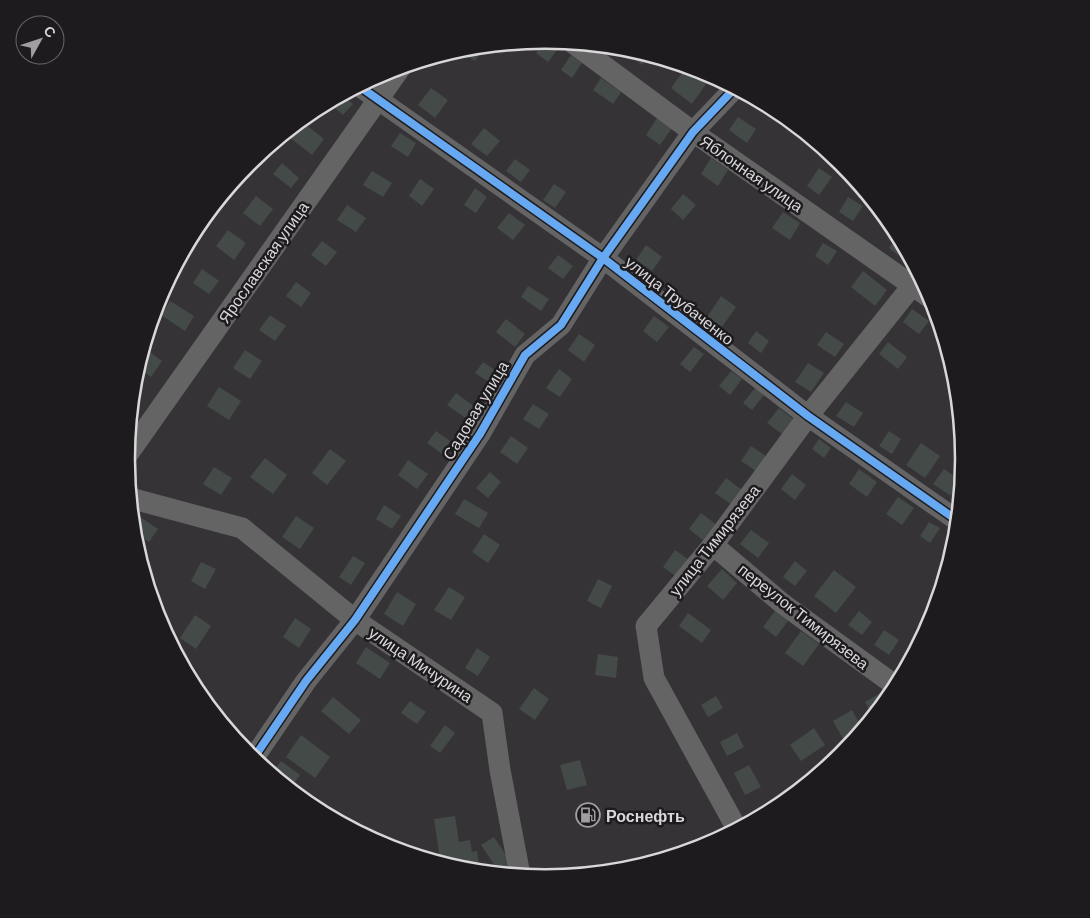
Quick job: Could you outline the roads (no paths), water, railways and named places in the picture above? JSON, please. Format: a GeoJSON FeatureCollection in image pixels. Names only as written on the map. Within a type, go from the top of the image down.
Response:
{"type":"FeatureCollection","features":[{"type":"Feature","properties":{"kind":"street","name":"Яблонная улица"},"geometry":{"type":"LineString","coordinates":[[584,51],[693,132],[914,279]]}},
{"type":"Feature","properties":{"kind":"street","name":"Ярославская улица"},"geometry":{"type":"LineString","coordinates":[[136,443],[393,78]]}},
{"type":"Feature","properties":{"kind":"street","name":"улица Трубаченко"},"geometry":{"type":"LineString","coordinates":[[365,90],[604,258],[808,416],[951,516]]}},
{"type":"Feature","properties":{"kind":"street","name":"Садовая улица"},"geometry":{"type":"LineString","coordinates":[[258,752],[306,681],[355,620],[480,434],[524,355],[561,325],[604,258],[693,132],[730,93]]}},
{"type":"Feature","properties":{"kind":"street","name":"улица Тимирязева"},"geometry":{"type":"LineString","coordinates":[[734,823],[654,678],[646,626],[713,545],[808,416],[915,282]]}},
{"type":"Feature","properties":{"kind":"street","name":"улица Мичурина"},"geometry":{"type":"LineString","coordinates":[[137,500],[242,528],[355,620],[492,714],[519,868]]}},
{"type":"Feature","properties":{"kind":"street","name":"переулок Тимирязева"},"geometry":{"type":"LineString","coordinates":[[713,545],[783,604],[889,681]]}},
{"type":"Feature","properties":{"kind":"place","name":"Роснефть"},"geometry":{"type":"Point","coordinates":[588,815]}}]}
